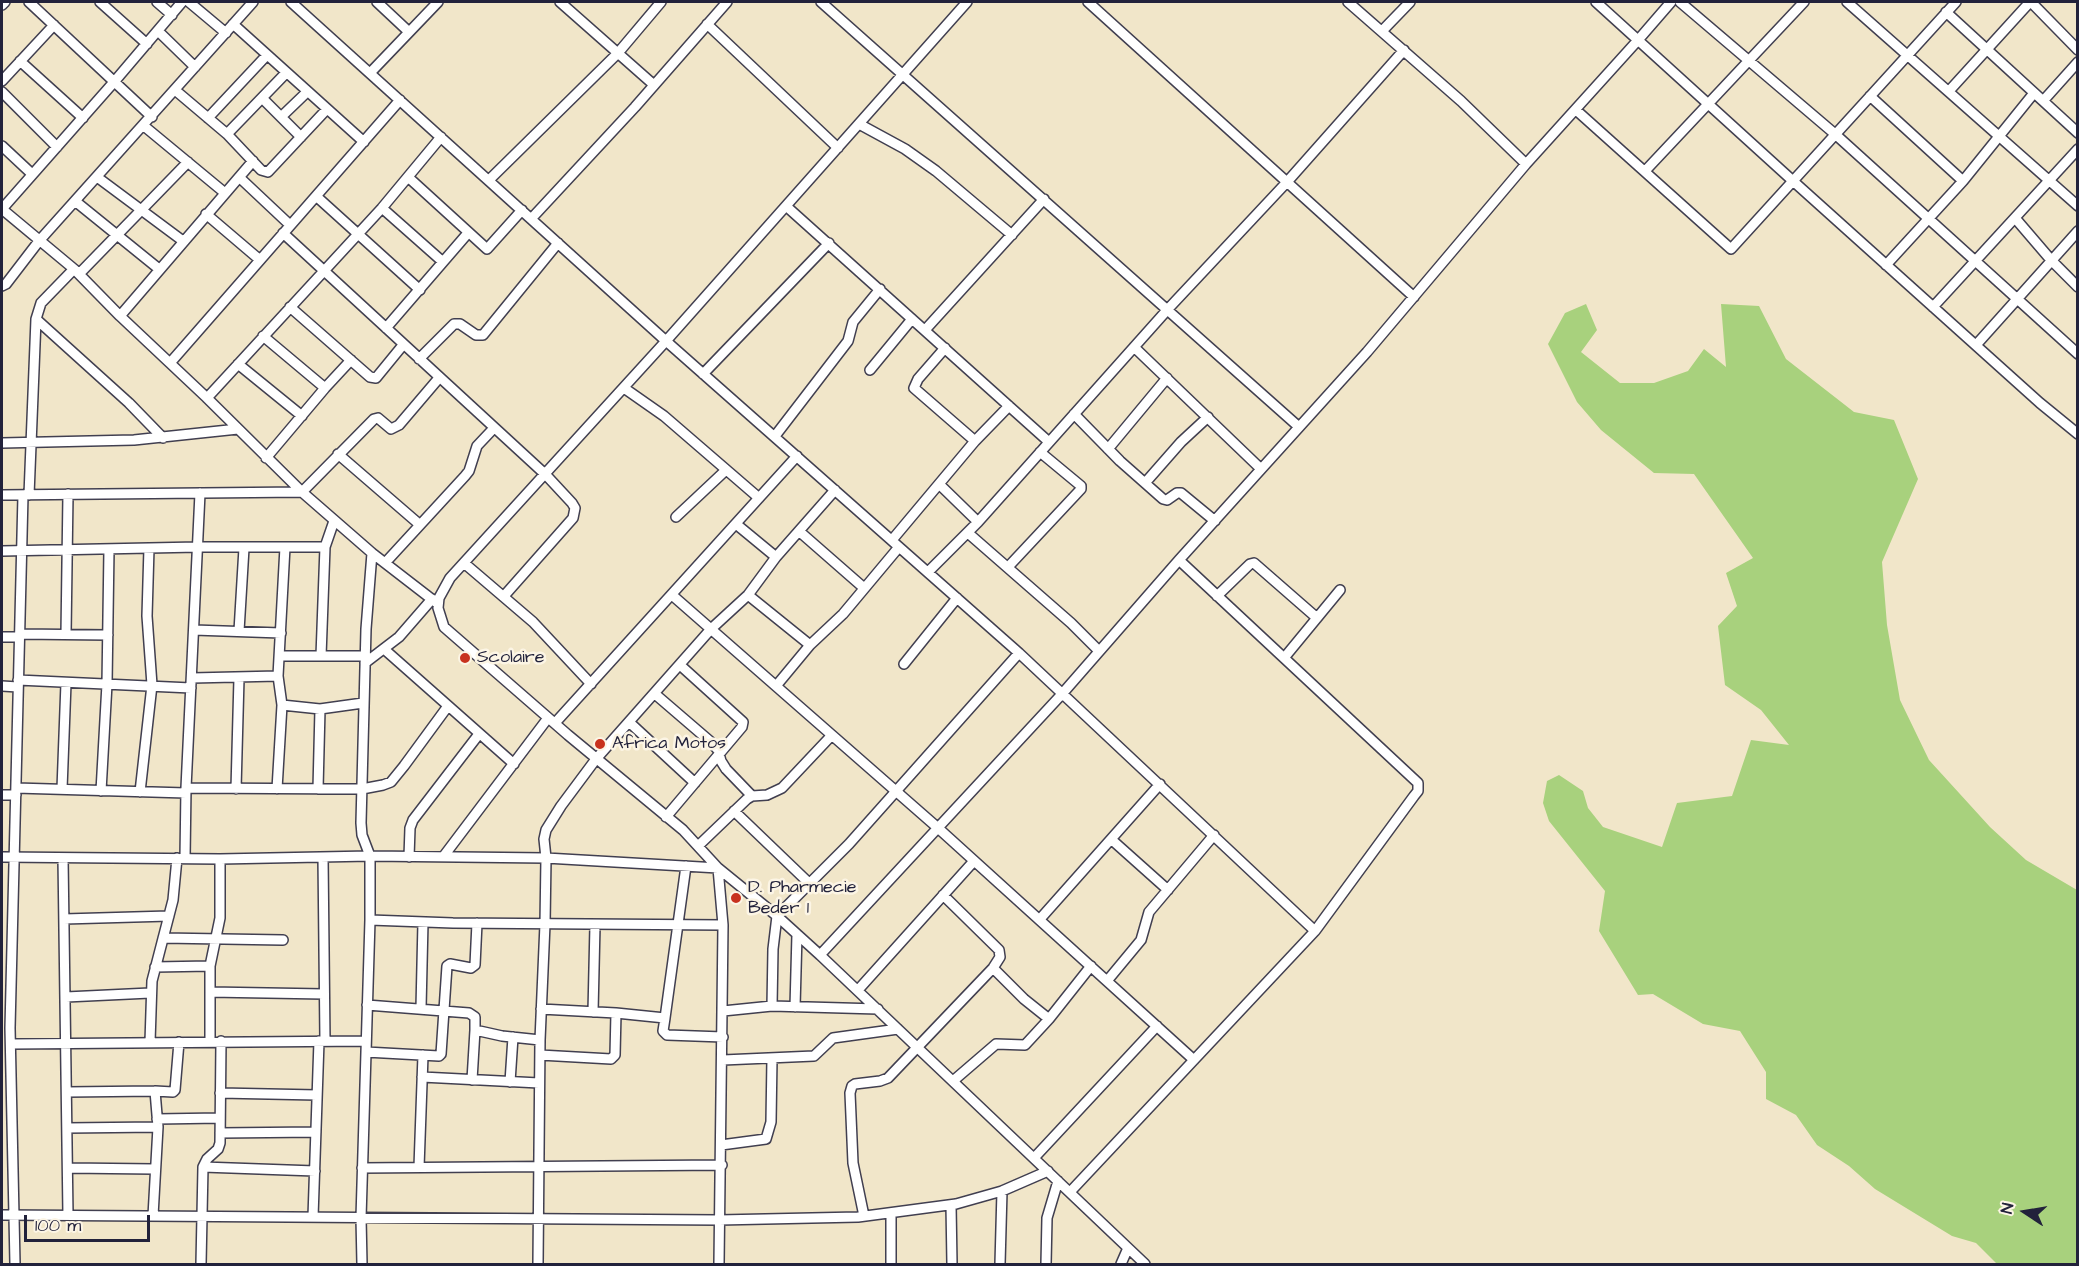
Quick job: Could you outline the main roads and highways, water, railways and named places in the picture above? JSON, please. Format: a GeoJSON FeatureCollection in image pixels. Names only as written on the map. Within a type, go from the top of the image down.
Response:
{"type":"FeatureCollection","features":[{"type":"Feature","properties":{"kind":"place","name":"Scolaire"},"geometry":{"type":"Point","coordinates":[465,658]}},
{"type":"Feature","properties":{"kind":"place","name":"Africa Motos"},"geometry":{"type":"Point","coordinates":[600,744]}},
{"type":"Feature","properties":{"kind":"place","name":"D. Pharmecie Beder 1"},"geometry":{"type":"Point","coordinates":[736,898]}}]}
